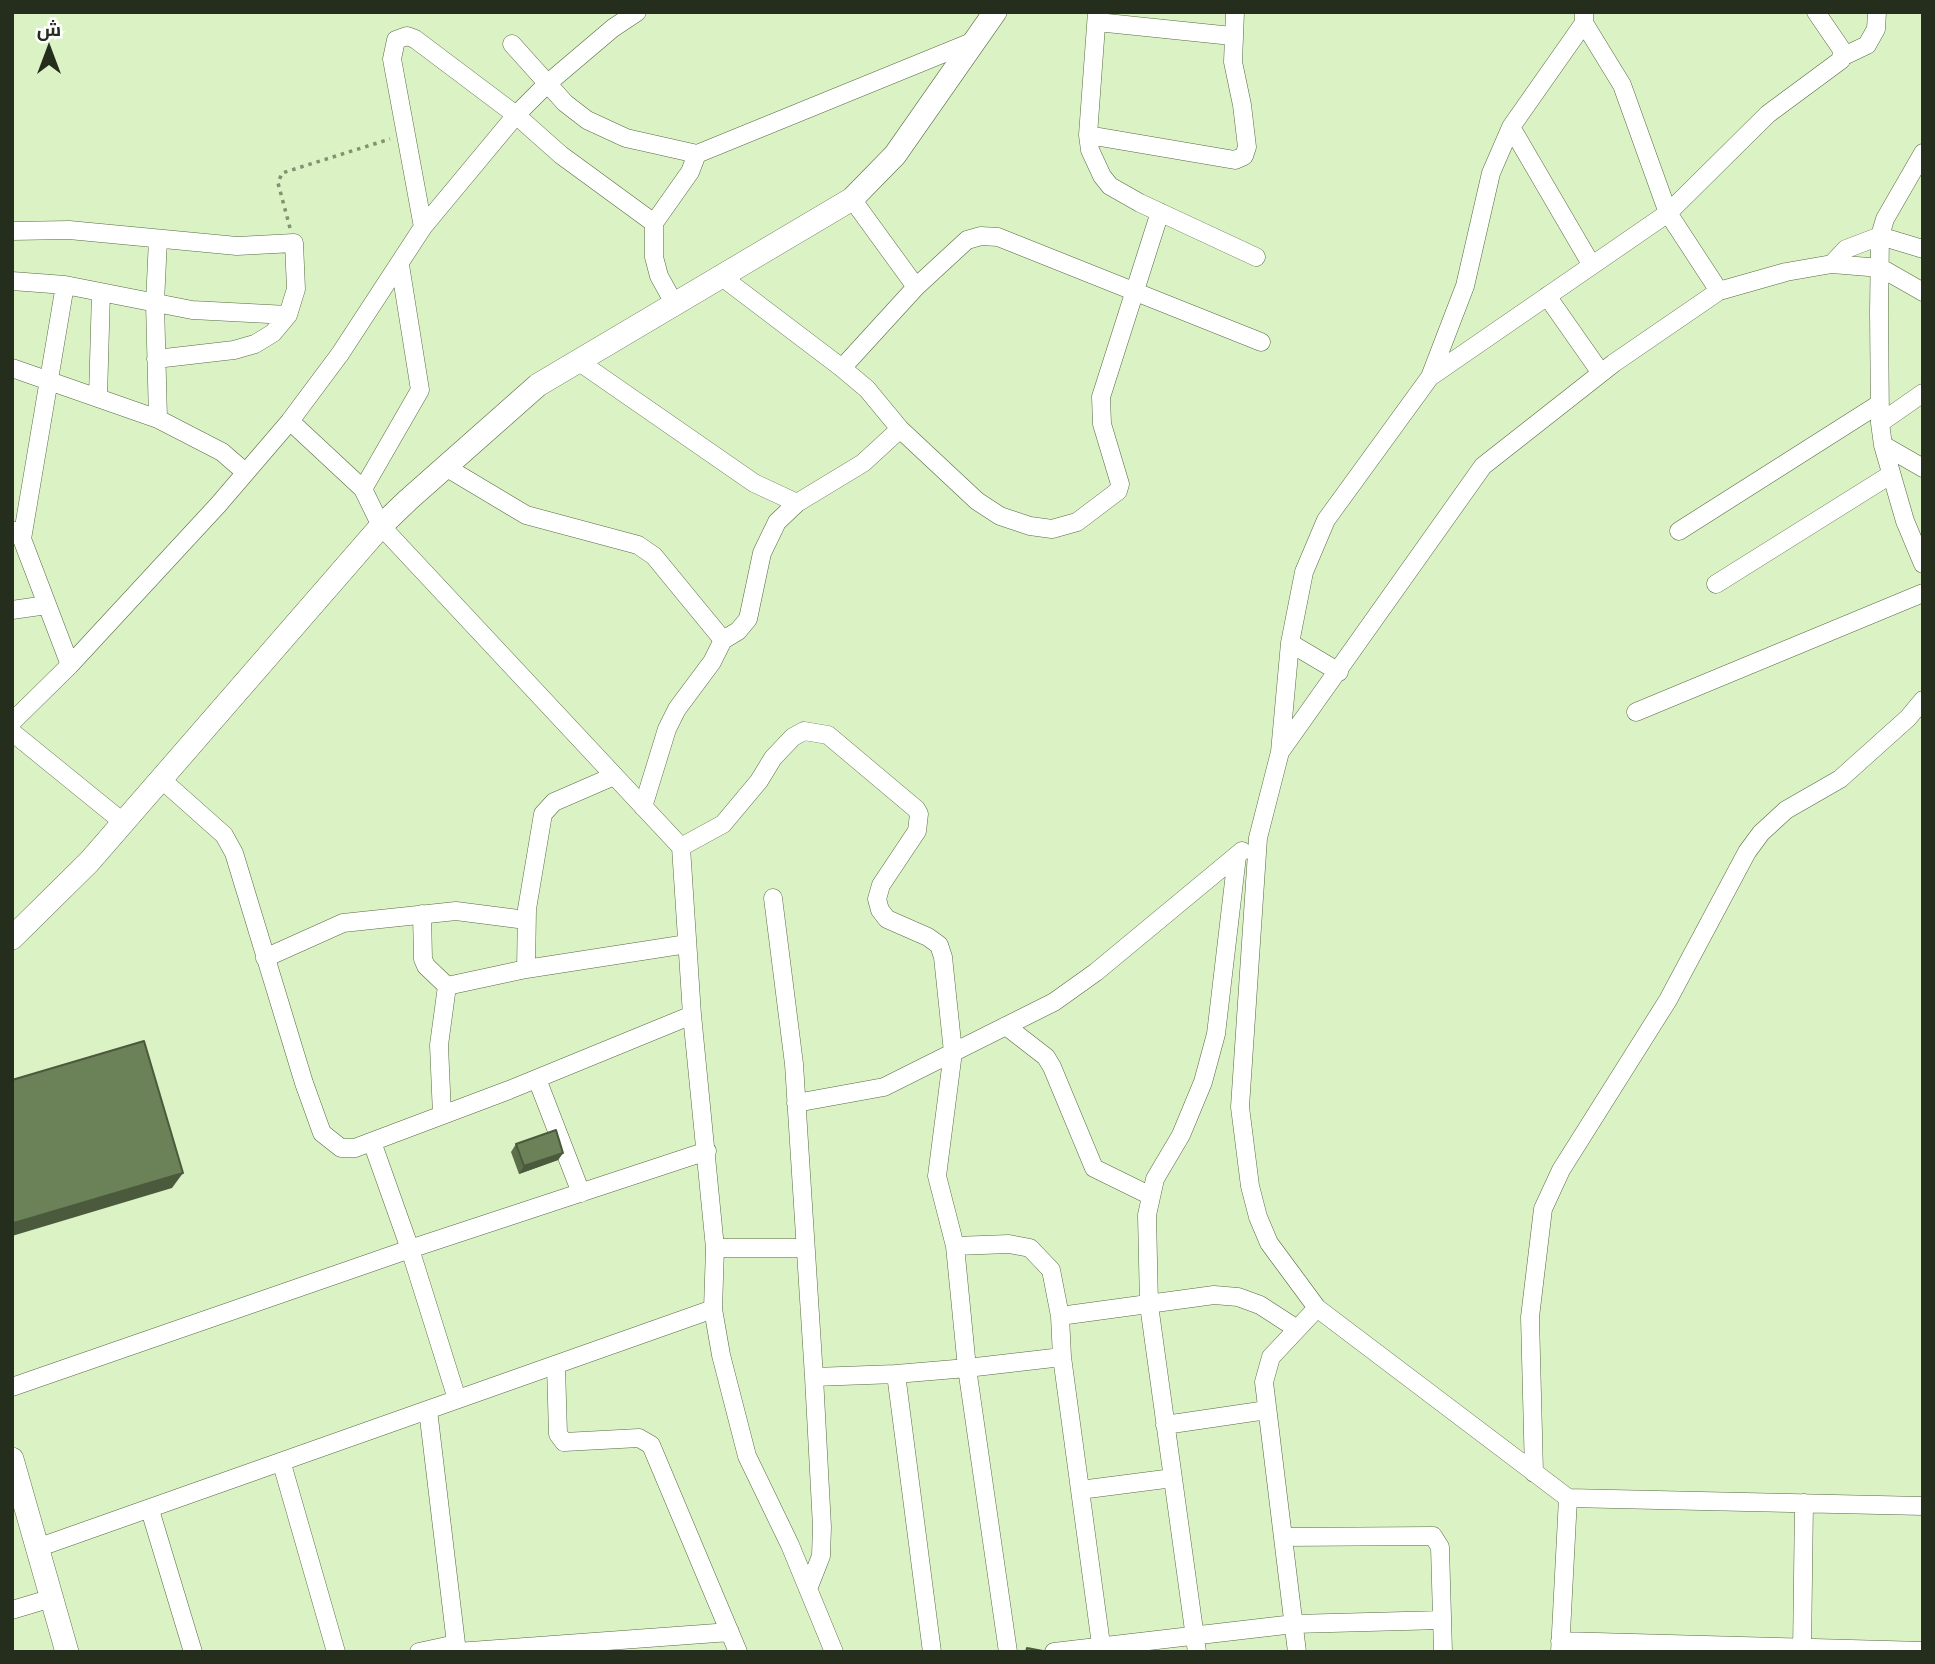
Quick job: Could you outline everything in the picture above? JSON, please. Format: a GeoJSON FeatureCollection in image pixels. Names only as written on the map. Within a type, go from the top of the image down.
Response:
{"type":"FeatureCollection","features":[{"type":"Feature","properties":{"kind":"street"},"geometry":{"type":"LineString","coordinates":[[12,722],[70,665],[290,421],[340,354],[423,227],[516,115],[547,83],[637,12]]}},
{"type":"Feature","properties":{"kind":"street"},"geometry":{"type":"LineString","coordinates":[[12,938],[124,823],[381,526],[444,466],[538,385],[852,199],[895,155],[995,12]]}},
{"type":"Feature","properties":{"kind":"street"},"geometry":{"type":"LineString","coordinates":[[1088,135],[1240,160],[1247,147],[1233,62],[1235,12]]}},
{"type":"Feature","properties":{"kind":"street"},"geometry":{"type":"LineString","coordinates":[[1816,12],[1844,56]]}},
{"type":"Feature","properties":{"kind":"street"},"geometry":{"type":"LineString","coordinates":[[1430,377],[1668,213],[1768,114],[1844,56],[1867,45],[1876,29],[1877,12]]}},
{"type":"Feature","properties":{"kind":"street"},"geometry":{"type":"LineString","coordinates":[[1233,36],[1097,17],[1088,135],[1095,166],[1110,186],[1256,257]]}},
{"type":"Feature","properties":{"kind":"street"},"geometry":{"type":"LineString","coordinates":[[1719,291],[1668,213],[1622,85],[1584,18],[1511,127],[1491,173],[1465,286],[1430,377],[1326,520],[1304,572],[1290,643],[1280,752],[1258,838],[1240,1107],[1250,1186],[1269,1243],[1317,1308],[1568,1498],[1923,1506]]}},
{"type":"Feature","properties":{"kind":"street"},"geometry":{"type":"LineString","coordinates":[[423,227],[392,59],[396,40],[407,36],[415,39],[516,115],[561,155],[654,223]]}},
{"type":"Feature","properties":{"kind":"street"},"geometry":{"type":"LineString","coordinates":[[512,44],[565,103],[597,124],[626,138],[697,155],[974,41]]}},
{"type":"Feature","properties":{"kind":"street"},"geometry":{"type":"LineString","coordinates":[[1511,127],[1591,264]]}},
{"type":"Feature","properties":{"kind":"street"},"geometry":{"type":"LineString","coordinates":[[1923,153],[1885,219],[1880,236],[1880,423],[1890,475],[1923,564]]}},
{"type":"Feature","properties":{"kind":"street"},"geometry":{"type":"LineString","coordinates":[[675,305],[659,275],[654,257],[654,223],[690,173],[697,155]]}},
{"type":"Feature","properties":{"kind":"street"},"geometry":{"type":"LineString","coordinates":[[852,199],[916,287]]}},
{"type":"Feature","properties":{"kind":"street"},"geometry":{"type":"LineString","coordinates":[[722,277],[867,389],[901,429],[978,501],[1000,516],[1030,526],[1052,529],[1077,522],[1118,491],[1120,484],[1102,424],[1101,397],[1160,212]]}},
{"type":"Feature","properties":{"kind":"street"},"geometry":{"type":"LineString","coordinates":[[12,231],[69,230],[237,246],[294,243],[296,289],[288,314],[273,332],[255,344],[208,355],[156,359]]}},
{"type":"Feature","properties":{"kind":"street"},"geometry":{"type":"LineString","coordinates":[[842,368],[916,287],[967,240],[981,236],[998,237],[1261,342]]}},
{"type":"Feature","properties":{"kind":"street"},"geometry":{"type":"LineString","coordinates":[[1832,264],[1846,249],[1880,236],[1923,249]]}},
{"type":"Feature","properties":{"kind":"street"},"geometry":{"type":"LineString","coordinates":[[158,239],[155,303],[158,419]]}},
{"type":"Feature","properties":{"kind":"street"},"geometry":{"type":"LineString","coordinates":[[1280,752],[1483,466],[1601,373],[1719,291],[1786,272],[1832,264],[1881,268],[1923,292]]}},
{"type":"Feature","properties":{"kind":"street"},"geometry":{"type":"LineString","coordinates":[[363,489],[420,390],[408,300],[400,265]]}},
{"type":"Feature","properties":{"kind":"street"},"geometry":{"type":"LineString","coordinates":[[12,281],[65,285],[192,310],[288,314]]}},
{"type":"Feature","properties":{"kind":"street"},"geometry":{"type":"LineString","coordinates":[[65,285],[51,382],[17,534],[70,665]]}},
{"type":"Feature","properties":{"kind":"street"},"geometry":{"type":"LineString","coordinates":[[98,397],[101,292]]}},
{"type":"Feature","properties":{"kind":"street"},"geometry":{"type":"LineString","coordinates":[[1547,296],[1601,373]]}},
{"type":"Feature","properties":{"kind":"street"},"geometry":{"type":"LineString","coordinates":[[578,361],[754,483],[797,503]]}},
{"type":"Feature","properties":{"kind":"street"},"geometry":{"type":"LineString","coordinates":[[12,368],[158,419],[222,452],[245,472]]}},
{"type":"Feature","properties":{"kind":"street"},"geometry":{"type":"LineString","coordinates":[[1880,423],[1923,393]]}},
{"type":"Feature","properties":{"kind":"street"},"geometry":{"type":"LineString","coordinates":[[1679,531],[1880,404]]}},
{"type":"Feature","properties":{"kind":"street"},"geometry":{"type":"LineString","coordinates":[[290,421],[363,489],[381,526],[681,848],[692,1015],[715,1248],[713,1309],[747,1456],[834,1652]]}},
{"type":"Feature","properties":{"kind":"street"},"geometry":{"type":"LineString","coordinates":[[643,807],[667,729],[723,640],[738,631],[748,620],[767,538],[777,522],[797,503],[863,463],[901,429]]}},
{"type":"Feature","properties":{"kind":"street"},"geometry":{"type":"LineString","coordinates":[[1883,445],[1923,468]]}},
{"type":"Feature","properties":{"kind":"street"},"geometry":{"type":"LineString","coordinates":[[444,466],[526,515],[638,545],[654,556],[723,640]]}},
{"type":"Feature","properties":{"kind":"street"},"geometry":{"type":"LineString","coordinates":[[1716,584],[1890,475]]}},
{"type":"Feature","properties":{"kind":"street"},"geometry":{"type":"LineString","coordinates":[[1636,712],[1923,593]]}},
{"type":"Feature","properties":{"kind":"street"},"geometry":{"type":"LineString","coordinates":[[12,610],[47,605]]}},
{"type":"Feature","properties":{"kind":"street"},"geometry":{"type":"LineString","coordinates":[[1290,643],[1339,672]]}},
{"type":"Feature","properties":{"kind":"street"},"geometry":{"type":"LineString","coordinates":[[1534,1473],[1530,1317],[1543,1209],[1561,1170],[1668,1000],[1748,852],[1761,833],[1786,810],[1840,779],[1908,718],[1923,700]]}},
{"type":"Feature","properties":{"kind":"street"},"geometry":{"type":"LineString","coordinates":[[681,848],[723,824],[759,781],[773,758],[793,737],[804,731],[828,735],[919,814],[917,831],[881,885],[877,899],[880,910],[887,919],[928,937],[939,945],[945,967],[953,1052],[937,1176],[955,1246],[967,1368],[1008,1652]]}},
{"type":"Feature","properties":{"kind":"street"},"geometry":{"type":"LineString","coordinates":[[12,732],[124,823]]}},
{"type":"Feature","properties":{"kind":"street"},"geometry":{"type":"LineString","coordinates":[[526,969],[526,920],[535,851],[547,806],[614,776]]}},
{"type":"Feature","properties":{"kind":"street"},"geometry":{"type":"LineString","coordinates":[[161,779],[224,835],[234,853],[322,1133],[341,1149],[355,1149],[537,1079],[692,1015]]}},
{"type":"Feature","properties":{"kind":"street"},"geometry":{"type":"LineString","coordinates":[[796,1103],[884,1087],[1054,1002],[1096,972],[1258,838]]}},
{"type":"Feature","properties":{"kind":"street"},"geometry":{"type":"LineString","coordinates":[[1196,1644],[1149,1305],[1147,1215],[1154,1179],[1181,1135],[1206,1070],[1216,1034],[1237,856]]}},
{"type":"Feature","properties":{"kind":"street"},"geometry":{"type":"LineString","coordinates":[[773,898],[796,1103],[822,1527],[821,1556],[808,1589]]}},
{"type":"Feature","properties":{"kind":"street"},"geometry":{"type":"LineString","coordinates":[[265,958],[343,923],[422,914],[478,913],[526,920]]}},
{"type":"Feature","properties":{"kind":"street"},"geometry":{"type":"LineString","coordinates":[[422,914],[423,959],[426,966],[447,986]]}},
{"type":"Feature","properties":{"kind":"street"},"geometry":{"type":"LineString","coordinates":[[447,986],[526,969],[687,944]]}},
{"type":"Feature","properties":{"kind":"street"},"geometry":{"type":"LineString","coordinates":[[442,1115],[439,1045],[447,986]]}},
{"type":"Feature","properties":{"kind":"street"},"geometry":{"type":"LineString","coordinates":[[1006,1026],[1046,1057],[1094,1168],[1149,1195]]}},
{"type":"Feature","properties":{"kind":"street"},"geometry":{"type":"LineString","coordinates":[[537,1079],[581,1193]]}},
{"type":"Feature","properties":{"kind":"street"},"geometry":{"type":"LineString","coordinates":[[372,1142],[410,1249],[457,1399]]}},
{"type":"Feature","properties":{"kind":"street"},"geometry":{"type":"LineString","coordinates":[[12,1387],[410,1249],[707,1151]]}},
{"type":"Feature","properties":{"kind":"street"},"geometry":{"type":"LineString","coordinates":[[955,1246],[1009,1244],[1030,1248],[1051,1270],[1060,1316],[1062,1357],[1102,1649]]}},
{"type":"Feature","properties":{"kind":"street"},"geometry":{"type":"LineString","coordinates":[[715,1248],[804,1248]]}},
{"type":"Feature","properties":{"kind":"street"},"geometry":{"type":"LineString","coordinates":[[1060,1316],[1214,1295],[1238,1297],[1261,1305],[1297,1329]]}},
{"type":"Feature","properties":{"kind":"street"},"geometry":{"type":"LineString","coordinates":[[1297,1652],[1267,1410],[1265,1370],[1271,1357],[1317,1308]]}},
{"type":"Feature","properties":{"kind":"street"},"geometry":{"type":"LineString","coordinates":[[37,1548],[282,1464],[713,1309]]}},
{"type":"Feature","properties":{"kind":"street"},"geometry":{"type":"LineString","coordinates":[[814,1377],[895,1374],[1062,1357]]}},
{"type":"Feature","properties":{"kind":"street"},"geometry":{"type":"LineString","coordinates":[[556,1366],[558,1434],[564,1442],[639,1438],[651,1445],[737,1652]]}},
{"type":"Feature","properties":{"kind":"street"},"geometry":{"type":"LineString","coordinates":[[895,1374],[932,1652]]}},
{"type":"Feature","properties":{"kind":"street"},"geometry":{"type":"LineString","coordinates":[[428,1410],[457,1649]]}},
{"type":"Feature","properties":{"kind":"street"},"geometry":{"type":"LineString","coordinates":[[1165,1425],[1267,1410]]}},
{"type":"Feature","properties":{"kind":"street"},"geometry":{"type":"LineString","coordinates":[[282,1464],[336,1652]]}},
{"type":"Feature","properties":{"kind":"street"},"geometry":{"type":"LineString","coordinates":[[14,1470],[67,1652]]}},
{"type":"Feature","properties":{"kind":"street"},"geometry":{"type":"LineString","coordinates":[[1080,1490],[1173,1478]]}},
{"type":"Feature","properties":{"kind":"street"},"geometry":{"type":"LineString","coordinates":[[1568,1498],[1560,1646],[1923,1651]]}},
{"type":"Feature","properties":{"kind":"street"},"geometry":{"type":"LineString","coordinates":[[1802,1650],[1804,1503]]}},
{"type":"Feature","properties":{"kind":"street"},"geometry":{"type":"LineString","coordinates":[[150,1510],[193,1652]]}},
{"type":"Feature","properties":{"kind":"street"},"geometry":{"type":"LineString","coordinates":[[1283,1537],[1433,1536],[1440,1547],[1443,1652]]}},
{"type":"Feature","properties":{"kind":"street"},"geometry":{"type":"LineString","coordinates":[[12,1610],[52,1598]]}},
{"type":"Feature","properties":{"kind":"street"},"geometry":{"type":"LineString","coordinates":[[1054,1652],[1196,1644],[1294,1624],[1442,1620]]}},
{"type":"Feature","properties":{"kind":"street"},"geometry":{"type":"LineString","coordinates":[[419,1652],[730,1632]]}},
{"type":"Feature","properties":{"kind":"path"},"geometry":{"type":"LineString","coordinates":[[294,243],[278,183],[282,173],[405,134]]}},
{"type":"Feature","properties":{"kind":"building"},"geometry":{"type":"Polygon","coordinates":[[[144,1041],[183,1173],[14,1223],[12,1080],[144,1041]]]}},
{"type":"Feature","properties":{"kind":"building"},"geometry":{"type":"Polygon","coordinates":[[[556,1130],[563,1153],[524,1166],[516,1144],[556,1130]]]}},
{"type":"Feature","properties":{"kind":"building"},"geometry":{"type":"Polygon","coordinates":[[[1027,1648],[1048,1652],[1026,1652],[1027,1648]]]}}]}
